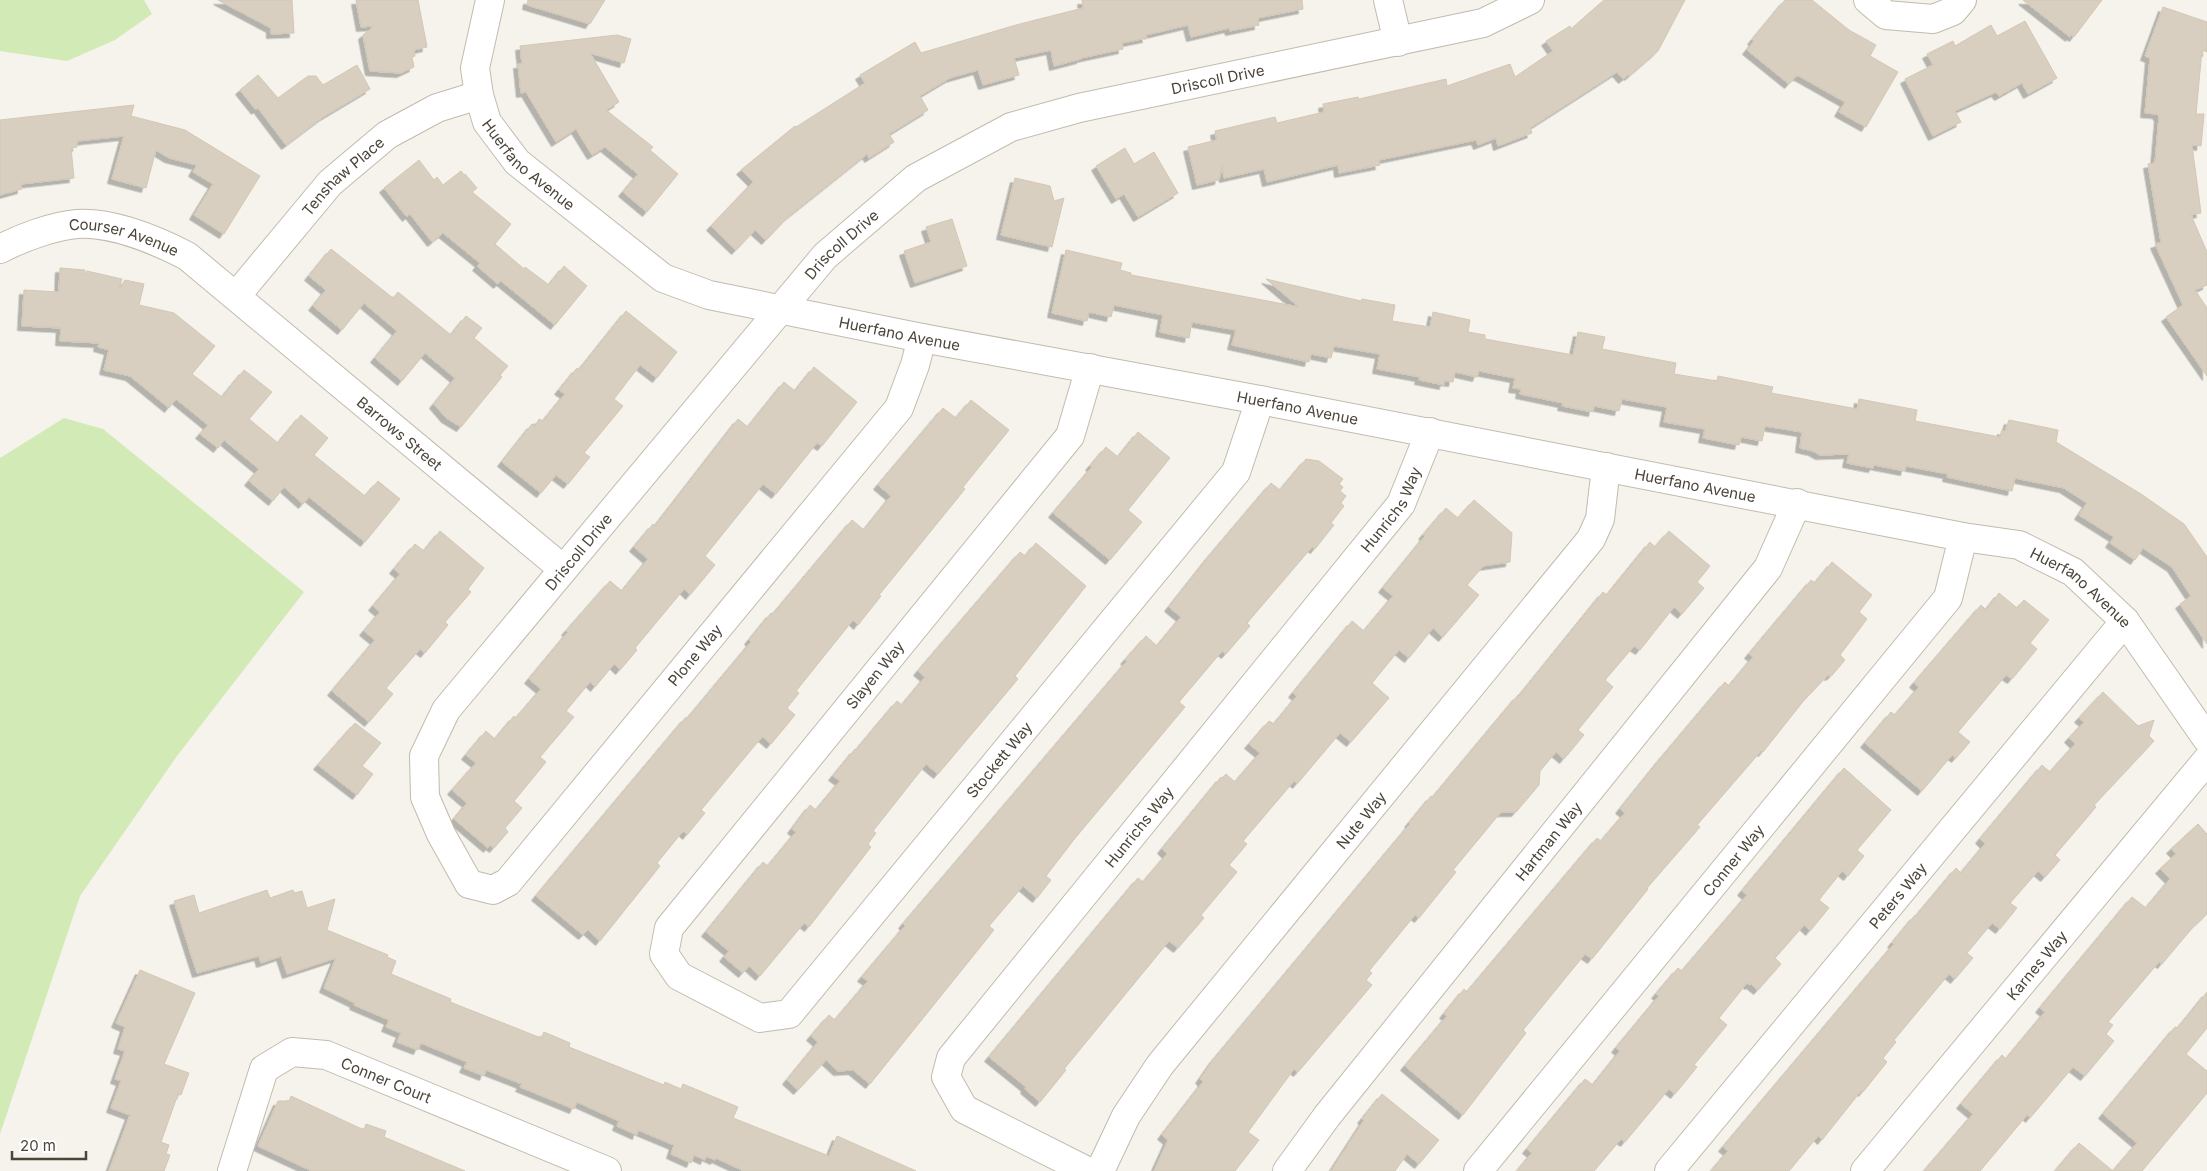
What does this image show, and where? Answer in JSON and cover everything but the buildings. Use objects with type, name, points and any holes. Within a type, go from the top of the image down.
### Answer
[{"type":"street","name":"Huerfano Avenue","points":[[490,0],[475,68],[479,95],[487,122],[516,162],[663,278],[709,295],[922,338],[1430,432],[1963,537],[2019,545],[2073,572],[2125,621],[2207,738]]},
{"type":"street","points":[[1388,0],[1398,42]]},
{"type":"street","name":"Driscoll Drive","points":[[441,834],[424,797],[424,756],[446,710],[825,256],[916,178],[1011,127],[1079,108],[1483,23],[1530,0]]},
{"type":"street","points":[[1868,0],[1886,15],[1933,19],[1953,11],[1962,0]]},
{"type":"street","name":"Tenshaw Place","points":[[236,296],[330,183],[387,135],[437,108],[479,95]]},
{"type":"street","name":"Courser Avenue","points":[[0,249],[21,238],[76,224],[103,226],[170,247],[187,256],[236,296]]},
{"type":"street","name":"Barrows Street","points":[[236,296],[563,569]]},
{"type":"street","name":"Plone Way","points":[[441,834],[469,884],[494,890],[508,882],[899,408],[916,365],[922,338]]},
{"type":"street","name":"Slayen Way","points":[[679,976],[664,954],[669,928],[1070,436],[1090,368]]},
{"type":"street","name":"Stockett Way","points":[[679,976],[760,1018],[789,1014],[1236,472],[1260,400]]},
{"type":"street","name":"Hunrichs Way","points":[[1087,1171],[964,1109],[946,1077],[951,1058],[1401,504],[1430,432]]},
{"type":"street","name":"Nute Way","points":[[1100,1171],[1126,1116],[1160,1065],[1591,539],[1600,519],[1606,467]]},
{"type":"street","name":"Hartman Way","points":[[1287,1171],[1327,1116],[1768,568],[1797,503]]},
{"type":"street","name":"Conner Way","points":[[1478,1171],[1948,598],[1963,537]]},
{"type":"street","name":"Peters Way","points":[[1669,1171],[2125,621]]},
{"type":"street","name":"Karnes Way","points":[[1865,1171],[2207,760]]},
{"type":"street","name":"Conner Court","points":[[232,1171],[264,1069],[292,1052],[326,1055],[607,1171]]},
{"type":"green space","points":[[0,0],[144,0],[152,14],[115,40],[67,61],[0,51]]},
{"type":"green space","points":[[64,418],[103,429],[304,592],[177,756],[80,896],[0,1134],[0,458]]}]
